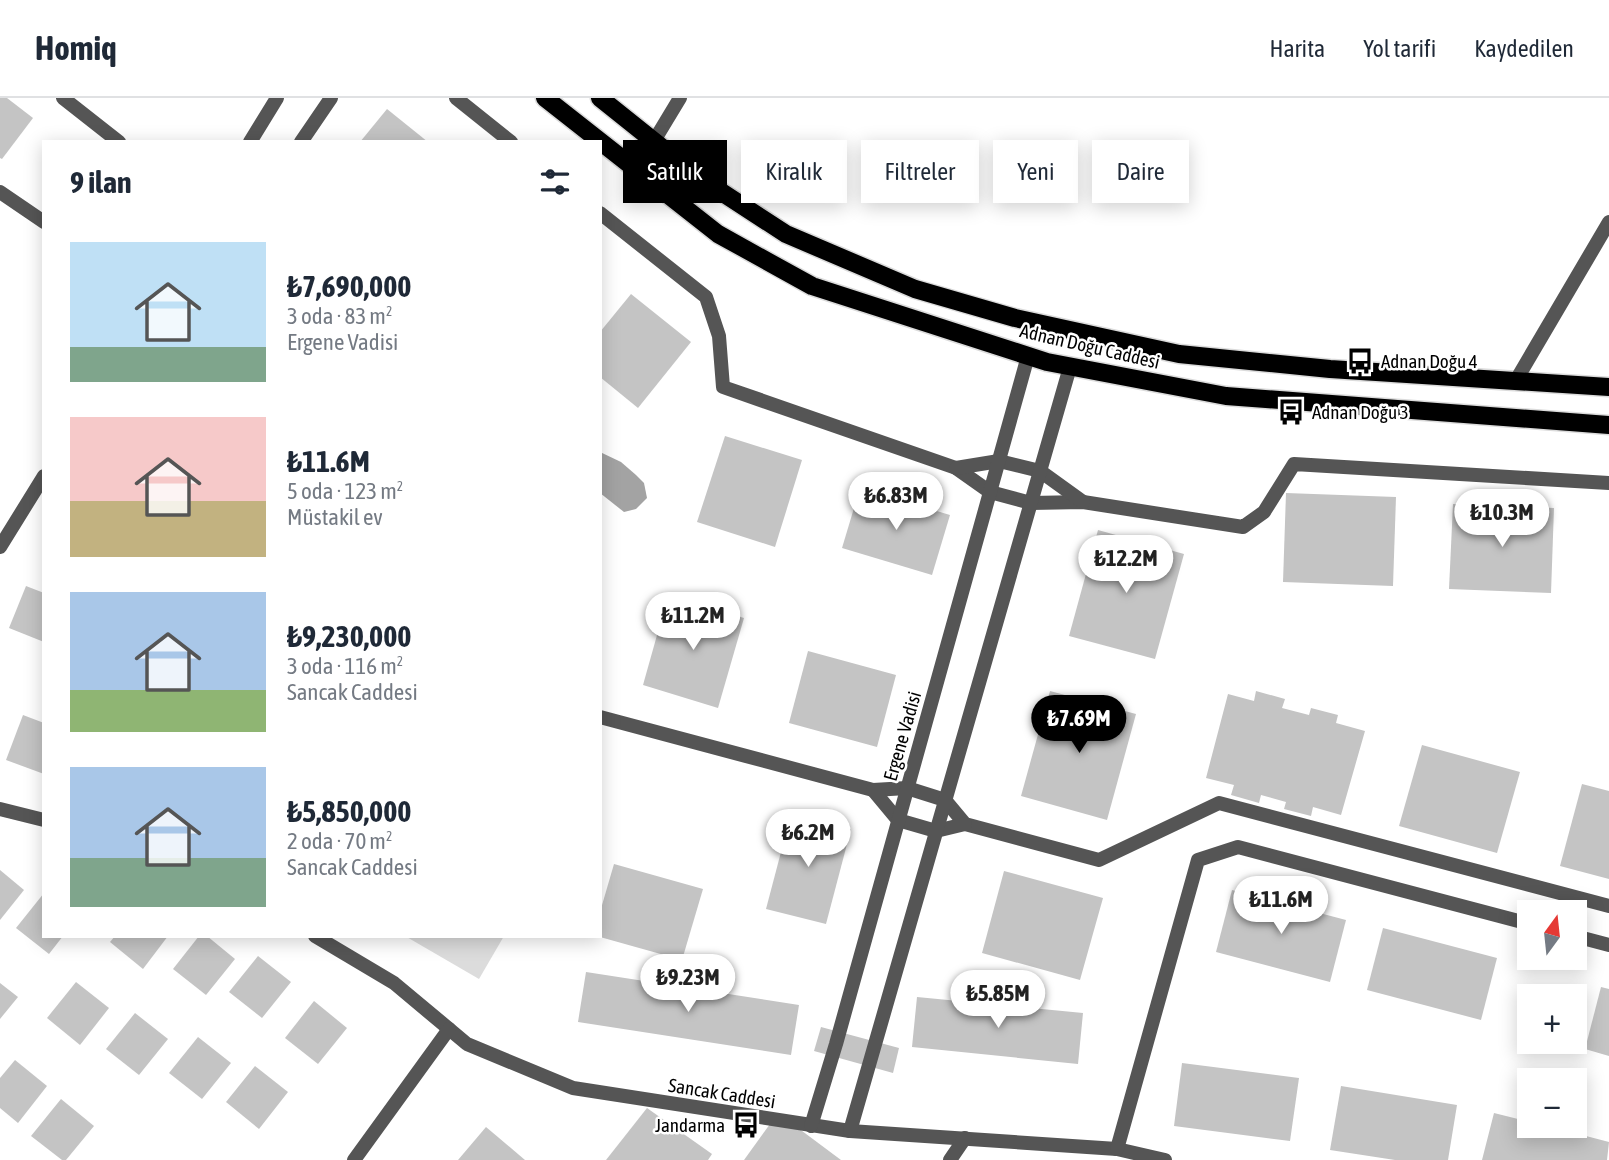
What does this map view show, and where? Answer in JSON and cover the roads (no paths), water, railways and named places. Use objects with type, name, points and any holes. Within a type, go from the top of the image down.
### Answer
[{"type":"main road","name":"Adnan Doğu Caddesi","points":[[545,98],[598,140]]},
{"type":"main road","name":"Adnan Doğu Caddesi","points":[[600,98],[653,140]]},
{"type":"main road","name":"Adnan Doğu Caddesi","points":[[602,143],[718,234],[812,286],[1028,356],[1226,396],[1609,425]]},
{"type":"main road","name":"Adnan Doğu Caddesi","points":[[727,196],[786,234],[915,289],[1015,318],[1179,354],[1330,369],[1609,387]]},
{"type":"street","points":[[62,98],[116,140]]},
{"type":"street","points":[[251,140],[277,98]]},
{"type":"street","points":[[302,140],[331,98]]},
{"type":"street","points":[[456,98],[508,140]]},
{"type":"street","points":[[655,140],[680,98]]},
{"type":"street","points":[[0,192],[42,221]]},
{"type":"street","points":[[602,215],[706,298],[719,336],[723,387],[956,468],[990,492],[1031,503],[1083,502],[1243,527],[1265,512],[1294,464],[1609,483]]},
{"type":"street","points":[[1515,382],[1609,222]]},
{"type":"street","name":"Ergene Vadisi","points":[[811,1126],[1028,356]]},
{"type":"street","points":[[850,1131],[1070,366]]},
{"type":"street","points":[[956,468],[999,461],[1040,471],[1083,502]]},
{"type":"street","points":[[0,547],[42,479]]},
{"type":"street","points":[[602,718],[873,790],[908,788],[945,800],[965,824]]},
{"type":"street","points":[[873,790],[898,820],[936,831],[965,824],[1099,860],[1219,803],[1609,906]]},
{"type":"street","points":[[0,809],[42,820]]},
{"type":"street","points":[[1117,1150],[1198,860],[1238,847],[1517,921]]},
{"type":"street","name":"Sancak Caddesi","points":[[318,938],[394,983],[467,1044],[573,1088],[850,1131],[1117,1150],[1166,1160]]},
{"type":"street","points":[[1587,939],[1609,945]]},
{"type":"street","points":[[354,1160],[449,1028]]},
{"type":"street","points":[[950,1160],[965,1138]]},
{"type":"place","name":"Adnan Doğu 4","points":[[1360,361]]},
{"type":"place","name":"Adnan Doğu 3","points":[[1291,412]]},
{"type":"place","name":"Jandarma","points":[[746,1125]]}]
